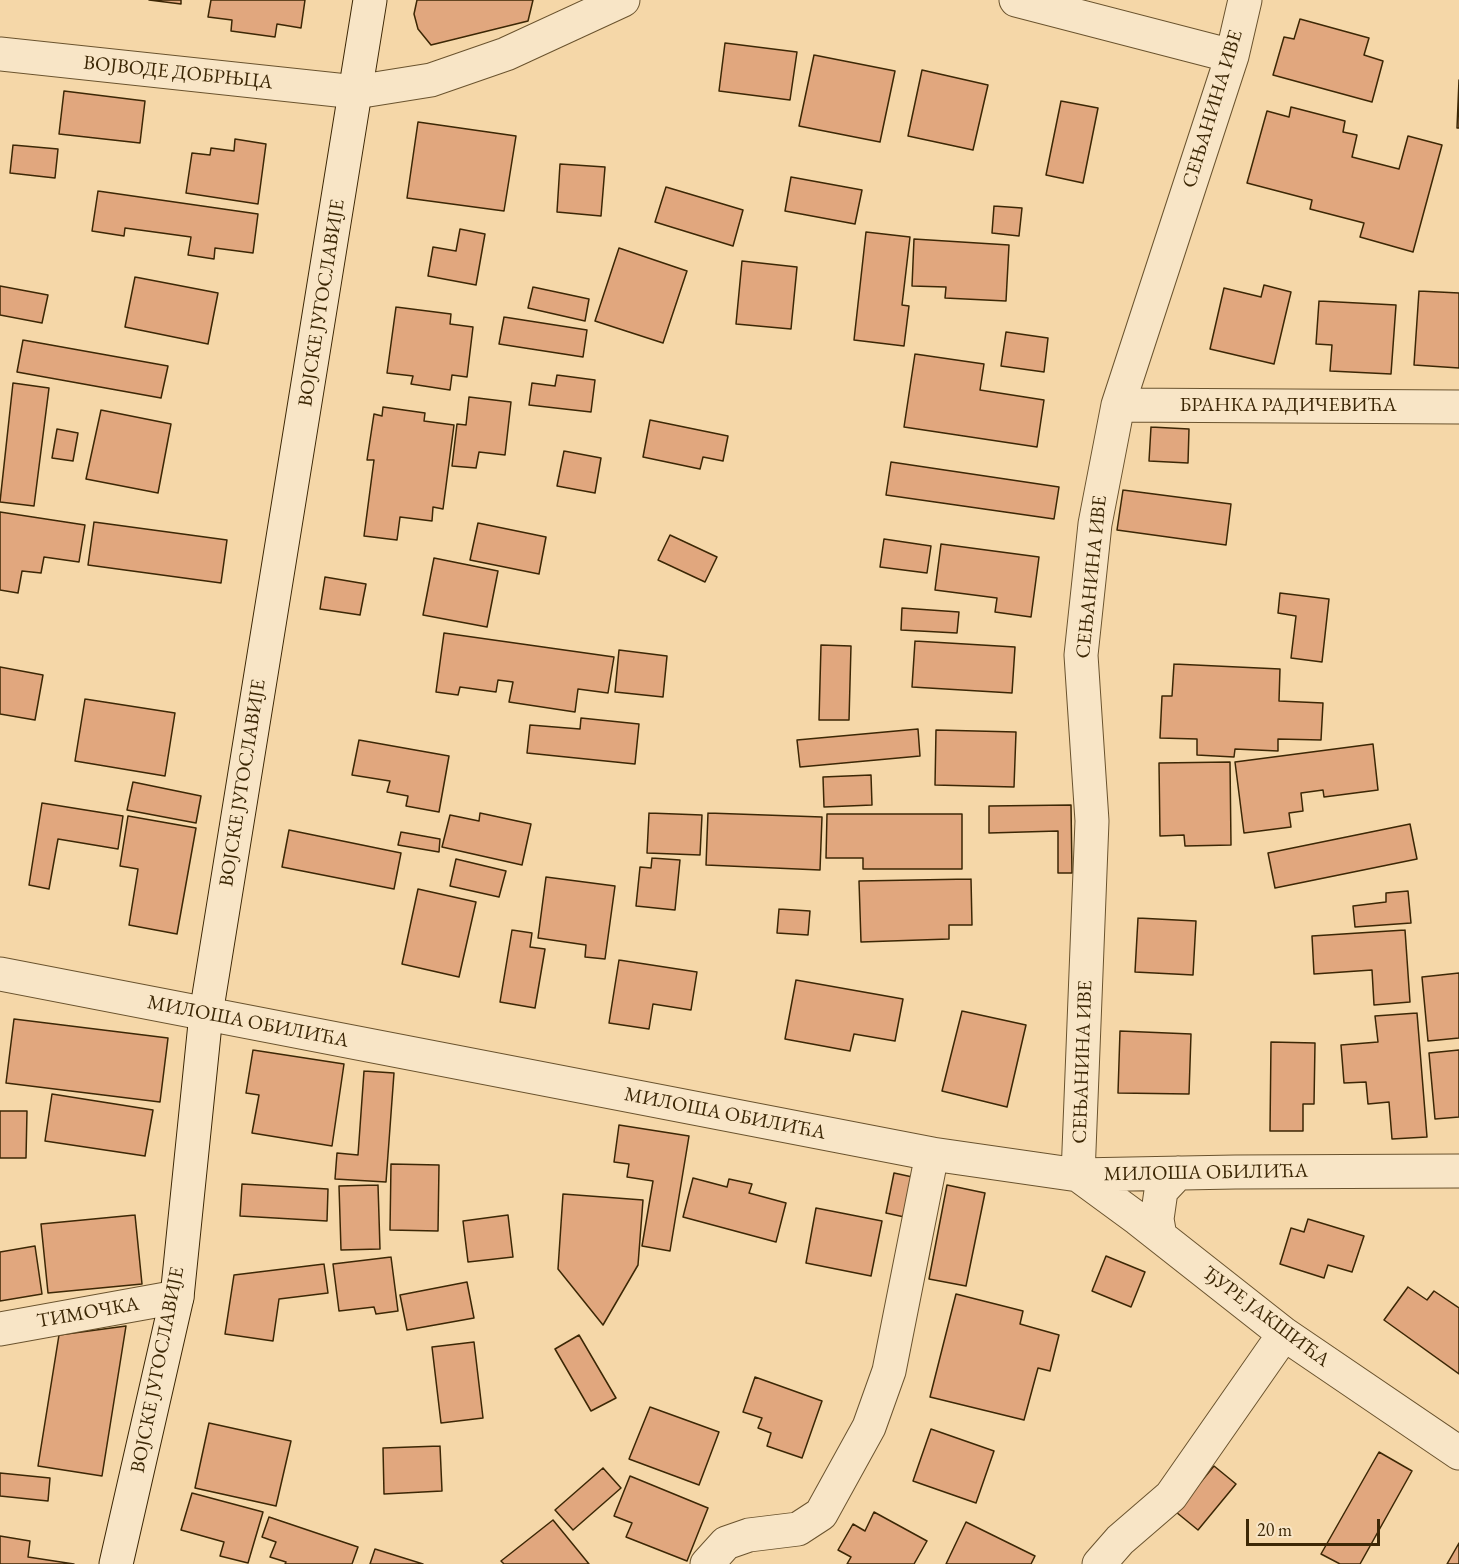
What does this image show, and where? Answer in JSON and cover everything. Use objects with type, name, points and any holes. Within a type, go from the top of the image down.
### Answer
[{"type":"street","name":"ВОЈСКЕ ЈУГОСЛАВИЈЕ","points":[[116,1564],[177,1297],[206,1014],[370,0]]},
{"type":"street","name":"ВОЈВОДЕ ДОБРЊЦА","points":[[0,54],[356,92],[431,80],[463,69],[506,54],[623,0]]},
{"type":"street","points":[[1016,0],[1232,56]]},
{"type":"street","name":"СЕЊАНИНА ИВЕ","points":[[1078,1176],[1092,821],[1081,655],[1095,524],[1118,405],[1232,56],[1245,0]]},
{"type":"street","name":"БРАНКА РАДИЧЕВИЋА","points":[[1118,405],[1459,407]]},
{"type":"street","name":"МИЛОША ОБИЛИЋА","points":[[0,974],[932,1154],[1078,1176],[1178,1173],[1459,1172]]},
{"type":"street","points":[[707,1564],[726,1543],[748,1535],[798,1529],[821,1514],[869,1427],[889,1371],[932,1154]]},
{"type":"street","points":[[1160,1236],[1157,1219],[1161,1191],[1178,1173]]},
{"type":"street","name":"ЂУРЕ ЈАКШИЋА","points":[[1078,1176],[1160,1236],[1284,1334],[1459,1453]]},
{"type":"street","name":"ТИМОЧКА","points":[[0,1329],[177,1297]]},
{"type":"street","points":[[1099,1564],[1120,1540],[1171,1496],[1284,1334]]},
{"type":"building","points":[[149,0],[181,0],[181,4]]},
{"type":"building","points":[[211,0],[305,0],[301,28],[277,24],[275,37],[231,31],[232,20],[208,17]]},
{"type":"building","points":[[417,0],[533,0],[528,21],[431,45],[418,29],[414,14]]},
{"type":"building","points":[[1300,19],[1369,38],[1364,55],[1383,61],[1372,102],[1273,75],[1284,37],[1294,39]]},
{"type":"building","points":[[725,43],[797,52],[790,100],[719,91]]},
{"type":"building","points":[[814,55],[895,71],[880,142],[799,126]]},
{"type":"building","points":[[922,70],[988,85],[973,150],[908,136]]},
{"type":"building","points":[[1459,80],[1459,128],[1457,128]]},
{"type":"building","points":[[64,91],[145,101],[140,143],[59,134]]},
{"type":"building","points":[[1061,101],[1098,108],[1083,183],[1046,175]]},
{"type":"building","points":[[1291,107],[1345,121],[1343,132],[1357,135],[1352,157],[1399,169],[1408,136],[1442,145],[1413,252],[1360,237],[1364,223],[1310,209],[1312,200],[1247,183],[1267,111],[1289,117]]},
{"type":"building","points":[[418,122],[516,136],[504,211],[407,198]]},
{"type":"building","points":[[235,139],[266,144],[258,204],[186,193],[192,153],[210,155],[211,148],[234,151]]},
{"type":"building","points":[[13,145],[58,149],[55,178],[10,173]]},
{"type":"building","points":[[560,164],[605,167],[601,216],[557,212]]},
{"type":"building","points":[[791,177],[862,190],[855,224],[785,211]]},
{"type":"building","points":[[666,187],[743,210],[733,246],[655,222]]},
{"type":"building","points":[[98,191],[258,214],[253,253],[215,248],[214,259],[188,255],[191,237],[125,228],[124,236],[92,231]]},
{"type":"building","points":[[994,206],[1022,208],[1019,236],[992,233]]},
{"type":"building","points":[[460,229],[485,234],[476,285],[428,276],[433,247],[456,251]]},
{"type":"building","points":[[866,232],[910,237],[902,305],[909,306],[904,346],[854,340]]},
{"type":"building","points":[[914,239],[1009,245],[1006,301],[945,298],[946,287],[912,286]]},
{"type":"building","points":[[619,248],[687,271],[663,343],[595,321]]},
{"type":"building","points":[[742,261],[797,267],[791,329],[736,324]]},
{"type":"building","points":[[135,277],[218,293],[208,344],[125,327]]},
{"type":"building","points":[[1264,285],[1291,292],[1274,364],[1210,349],[1224,288],[1261,297]]},
{"type":"building","points":[[0,286],[48,295],[42,323],[0,315]]},
{"type":"building","points":[[533,287],[589,299],[585,321],[528,308]]},
{"type":"building","points":[[1419,291],[1459,293],[1459,368],[1414,365]]},
{"type":"building","points":[[1319,301],[1396,305],[1391,374],[1330,371],[1332,345],[1316,344]]},
{"type":"building","points":[[396,307],[451,314],[450,324],[473,327],[467,377],[452,375],[450,390],[411,384],[413,376],[387,373]]},
{"type":"building","points":[[504,317],[587,330],[583,357],[499,344]]},
{"type":"building","points":[[1006,332],[1048,338],[1044,372],[1001,366]]},
{"type":"building","points":[[23,340],[168,366],[161,398],[17,372]]},
{"type":"building","points":[[915,354],[984,364],[980,390],[1044,400],[1037,447],[904,427]]},
{"type":"building","points":[[557,375],[595,380],[591,412],[529,405],[532,383],[555,386]]},
{"type":"building","points":[[13,383],[49,388],[34,506],[0,502]]},
{"type":"building","points":[[469,397],[511,402],[505,455],[479,452],[476,468],[452,466],[457,424],[466,425]]},
{"type":"building","points":[[383,407],[425,413],[424,421],[454,425],[443,509],[433,507],[432,521],[400,517],[397,540],[364,536],[374,460],[367,460],[374,414],[382,416]]},
{"type":"building","points":[[101,410],[171,424],[158,493],[86,479]]},
{"type":"building","points":[[650,420],[728,436],[723,461],[703,457],[700,469],[643,457]]},
{"type":"building","points":[[1151,427],[1189,429],[1188,463],[1149,461]]},
{"type":"building","points":[[57,429],[78,433],[73,461],[52,458]]},
{"type":"building","points":[[564,451],[601,458],[595,493],[557,486]]},
{"type":"building","points":[[891,462],[1059,487],[1054,519],[886,495]]},
{"type":"building","points":[[1123,490],[1231,504],[1226,545],[1117,530]]},
{"type":"building","points":[[0,512],[85,525],[79,562],[44,557],[41,573],[22,571],[18,593],[0,590]]},
{"type":"building","points":[[94,522],[227,540],[221,583],[88,565]]},
{"type":"building","points":[[478,523],[546,537],[539,574],[470,560]]},
{"type":"building","points":[[670,535],[717,557],[705,582],[658,560]]},
{"type":"building","points":[[884,539],[931,546],[927,573],[880,567]]},
{"type":"building","points":[[941,544],[1039,557],[1031,617],[995,612],[997,598],[935,590]]},
{"type":"building","points":[[434,558],[498,571],[487,627],[423,615]]},
{"type":"building","points":[[325,577],[366,584],[360,615],[320,609]]},
{"type":"building","points":[[1280,593],[1329,599],[1322,662],[1291,658],[1296,616],[1278,613]]},
{"type":"building","points":[[902,608],[959,612],[957,633],[901,630]]},
{"type":"building","points":[[444,633],[614,657],[608,693],[578,689],[575,712],[509,702],[513,682],[498,680],[496,692],[460,687],[458,695],[436,692]]},
{"type":"building","points":[[915,641],[1015,647],[1012,693],[912,687]]},
{"type":"building","points":[[821,645],[851,646],[849,720],[819,720]]},
{"type":"building","points":[[619,650],[667,656],[663,697],[615,692]]},
{"type":"building","points":[[1174,664],[1280,669],[1279,701],[1323,703],[1321,740],[1278,739],[1278,751],[1235,749],[1234,757],[1197,755],[1197,739],[1160,738],[1162,696],[1172,696]]},
{"type":"building","points":[[0,667],[43,675],[35,720],[0,714]]},
{"type":"building","points":[[85,699],[175,713],[165,776],[75,761]]},
{"type":"building","points":[[581,718],[639,724],[635,764],[527,753],[530,725],[580,729]]},
{"type":"building","points":[[918,729],[920,756],[800,767],[797,740]]},
{"type":"building","points":[[936,730],[1016,732],[1014,787],[935,785]]},
{"type":"building","points":[[359,740],[449,756],[439,812],[406,806],[408,796],[387,792],[390,781],[352,775]]},
{"type":"building","points":[[1373,744],[1378,790],[1324,797],[1323,790],[1301,793],[1303,811],[1289,813],[1291,827],[1244,833],[1235,762]]},
{"type":"building","points":[[1230,762],[1231,845],[1185,846],[1184,835],[1160,836],[1159,763]]},
{"type":"building","points":[[871,775],[872,805],[824,807],[823,777]]},
{"type":"building","points":[[133,782],[201,796],[196,823],[127,810]]},
{"type":"building","points":[[42,803],[123,816],[118,849],[58,839],[49,889],[29,885]]},
{"type":"building","points":[[1071,805],[1072,873],[1058,873],[1058,831],[989,833],[989,806]]},
{"type":"building","points":[[480,813],[531,824],[522,865],[442,847],[450,815],[479,821]]},
{"type":"building","points":[[649,813],[702,815],[700,855],[647,853]]},
{"type":"building","points":[[708,813],[822,817],[820,870],[706,865]]},
{"type":"building","points":[[827,814],[962,814],[962,869],[863,869],[863,858],[826,858]]},
{"type":"building","points":[[128,816],[196,828],[177,934],[129,925],[138,869],[120,866]]},
{"type":"building","points":[[1410,824],[1417,859],[1275,888],[1268,853]]},
{"type":"building","points":[[289,830],[401,853],[394,889],[282,867]]},
{"type":"building","points":[[401,832],[440,839],[439,852],[398,845]]},
{"type":"building","points":[[652,858],[680,860],[675,910],[636,906],[640,867],[651,868]]},
{"type":"building","points":[[456,859],[506,871],[499,897],[450,886]]},
{"type":"building","points":[[546,877],[615,886],[605,959],[585,957],[586,945],[538,938]]},
{"type":"building","points":[[971,879],[972,925],[949,925],[949,939],[861,942],[859,881]]},
{"type":"building","points":[[418,889],[476,902],[459,977],[402,964]]},
{"type":"building","points":[[1408,891],[1411,923],[1355,927],[1353,906],[1386,902],[1386,893]]},
{"type":"building","points":[[779,909],[810,911],[808,935],[777,933]]},
{"type":"building","points":[[1138,918],[1196,921],[1193,975],[1135,972]]},
{"type":"building","points":[[512,930],[532,933],[530,947],[545,949],[535,1008],[500,1002]]},
{"type":"building","points":[[1405,930],[1410,1002],[1374,1005],[1372,970],[1314,974],[1312,936]]},
{"type":"building","points":[[619,960],[697,972],[691,1010],[653,1004],[649,1029],[609,1023]]},
{"type":"building","points":[[1459,973],[1459,1038],[1428,1041],[1422,977]]},
{"type":"building","points":[[796,980],[903,999],[895,1041],[854,1034],[850,1051],[785,1039]]},
{"type":"building","points":[[962,1011],[1026,1025],[1007,1107],[942,1091]]},
{"type":"building","points":[[1417,1013],[1427,1137],[1392,1139],[1389,1102],[1368,1104],[1366,1082],[1344,1083],[1341,1045],[1378,1042],[1375,1016]]},
{"type":"building","points":[[14,1019],[168,1038],[160,1102],[6,1083]]},
{"type":"building","points":[[1120,1031],[1191,1034],[1189,1094],[1118,1093]]},
{"type":"building","points":[[1271,1042],[1315,1043],[1314,1104],[1303,1104],[1303,1131],[1270,1131]]},
{"type":"building","points":[[253,1050],[344,1064],[332,1146],[252,1133],[259,1095],[246,1093]]},
{"type":"building","points":[[1459,1050],[1459,1117],[1435,1119],[1429,1053]]},
{"type":"building","points":[[364,1071],[394,1073],[386,1182],[335,1179],[337,1153],[358,1155]]},
{"type":"building","points":[[52,1094],[153,1110],[145,1156],[45,1141]]},
{"type":"building","points":[[0,1111],[27,1111],[26,1158],[0,1158]]},
{"type":"building","points":[[619,1125],[689,1136],[670,1251],[642,1246],[653,1181],[627,1177],[629,1164],[614,1162]]},
{"type":"building","points":[[391,1164],[439,1165],[438,1231],[390,1230]]},
{"type":"building","points":[[894,1173],[917,1178],[909,1218],[886,1213]]},
{"type":"building","points":[[693,1178],[727,1187],[729,1179],[752,1184],[749,1193],[786,1203],[776,1242],[683,1217]]},
{"type":"building","points":[[242,1184],[328,1189],[327,1221],[240,1216]]},
{"type":"building","points":[[378,1185],[380,1249],[341,1250],[339,1186]]},
{"type":"building","points":[[947,1185],[985,1193],[966,1286],[929,1279]]},
{"type":"building","points":[[563,1194],[643,1200],[638,1265],[603,1325],[558,1269]]},
{"type":"building","points":[[816,1208],[882,1221],[871,1276],[806,1263]]},
{"type":"building","points":[[135,1215],[142,1284],[48,1293],[41,1224]]},
{"type":"building","points":[[508,1215],[513,1257],[468,1262],[463,1221]]},
{"type":"building","points":[[1308,1219],[1364,1236],[1352,1272],[1328,1265],[1324,1278],[1280,1264],[1291,1228],[1304,1232]]},
{"type":"building","points":[[35,1246],[42,1294],[0,1301],[0,1252]]},
{"type":"building","points":[[1106,1256],[1145,1272],[1131,1307],[1092,1291]]},
{"type":"building","points":[[391,1257],[398,1311],[376,1314],[374,1307],[339,1311],[333,1264]]},
{"type":"building","points":[[324,1264],[328,1293],[279,1299],[273,1341],[225,1334],[234,1275]]},
{"type":"building","points":[[467,1282],[474,1318],[407,1330],[400,1295]]},
{"type":"building","points":[[1408,1287],[1427,1300],[1434,1291],[1459,1308],[1459,1374],[1384,1320]]},
{"type":"building","points":[[956,1294],[1023,1311],[1020,1324],[1059,1335],[1050,1371],[1038,1368],[1024,1420],[930,1397]]},
{"type":"building","points":[[126,1326],[102,1476],[38,1466],[59,1335]]},
{"type":"building","points":[[579,1335],[616,1398],[591,1411],[555,1349]]},
{"type":"building","points":[[474,1342],[483,1418],[441,1423],[432,1347]]},
{"type":"building","points":[[755,1377],[822,1401],[802,1458],[767,1446],[771,1433],[758,1428],[762,1418],[743,1412]]},
{"type":"building","points":[[650,1407],[719,1432],[699,1485],[629,1459]]},
{"type":"building","points":[[209,1423],[291,1441],[276,1506],[195,1488]]},
{"type":"building","points":[[931,1429],[994,1451],[976,1503],[913,1481]]},
{"type":"building","points":[[440,1446],[442,1491],[384,1494],[383,1448]]},
{"type":"building","points":[[1379,1452],[1412,1471],[1360,1564],[1340,1564],[1321,1554]]},
{"type":"building","points":[[1214,1466],[1236,1484],[1198,1530],[1176,1512]]},
{"type":"building","points":[[603,1468],[621,1488],[573,1530],[555,1510]]},
{"type":"building","points":[[0,1473],[50,1478],[48,1501],[0,1496]]},
{"type":"building","points":[[630,1476],[708,1508],[687,1561],[626,1537],[632,1523],[614,1516]]},
{"type":"building","points":[[192,1493],[263,1512],[248,1563],[220,1556],[224,1542],[181,1530]]},
{"type":"building","points":[[874,1512],[927,1541],[914,1564],[847,1564],[851,1557],[838,1550],[853,1524],[865,1531]]},
{"type":"building","points":[[269,1517],[358,1547],[352,1564],[285,1564],[286,1562],[270,1557],[276,1542],[262,1537]]},
{"type":"building","points":[[553,1520],[589,1564],[504,1564],[501,1561]]},
{"type":"building","points":[[966,1522],[1035,1556],[1031,1564],[946,1564]]},
{"type":"building","points":[[0,1536],[30,1541],[28,1557],[74,1564],[0,1564]]},
{"type":"building","points":[[1459,1543],[1459,1564],[1447,1564]]},
{"type":"building","points":[[375,1549],[423,1564],[370,1564]]}]
